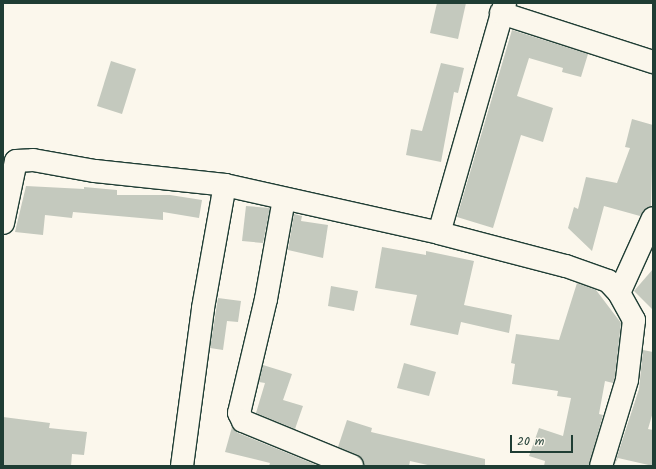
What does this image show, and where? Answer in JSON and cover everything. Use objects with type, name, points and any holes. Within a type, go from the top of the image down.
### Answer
[{"type":"street","points":[[439,232],[503,8],[653,62]]},
{"type":"street","points":[[3,223],[10,160],[33,160],[95,172],[225,185],[439,232],[566,266],[608,281],[619,292],[634,320],[627,380],[601,466]]},
{"type":"street","points":[[182,466],[203,308],[225,185]]},
{"type":"street","points":[[284,199],[266,299],[239,413],[243,421],[352,466]]},
{"type":"street","points":[[619,292],[653,218]]},
{"type":"building","points":[[437,3],[466,3],[458,39],[430,33]]},
{"type":"building","points":[[512,30],[588,54],[581,77],[562,72],[563,68],[529,58],[517,96],[553,108],[543,142],[521,135],[493,228],[457,217]]},
{"type":"building","points":[[111,61],[136,69],[122,114],[97,106]]},
{"type":"building","points":[[441,63],[464,68],[458,93],[454,92],[441,162],[406,155],[411,129],[422,131]]},
{"type":"building","points":[[632,119],[653,125],[651,206],[640,216],[604,206],[592,251],[568,228],[574,207],[578,209],[586,177],[617,183],[630,148],[625,147]]},
{"type":"building","points":[[26,186],[84,189],[84,187],[117,190],[117,195],[170,195],[202,200],[199,218],[163,212],[163,220],[73,212],[72,218],[45,215],[43,235],[15,232]]},
{"type":"building","points":[[246,206],[270,208],[263,243],[242,241]]},
{"type":"building","points":[[294,214],[302,216],[301,221],[328,225],[323,258],[288,250]]},
{"type":"building","points":[[382,247],[426,255],[426,251],[474,261],[464,305],[512,315],[509,333],[461,322],[458,335],[410,325],[417,295],[375,288]]},
{"type":"building","points":[[653,269],[653,310],[634,291]]},
{"type":"building","points":[[577,283],[596,290],[621,323],[615,377],[613,383],[605,381],[599,414],[603,415],[589,466],[544,466],[545,461],[529,456],[539,428],[563,436],[571,398],[557,396],[558,391],[512,384],[515,364],[511,363],[516,334],[559,340]]},
{"type":"building","points":[[331,286],[358,291],[354,311],[328,306]]},
{"type":"building","points":[[218,298],[241,301],[238,322],[227,321],[223,350],[210,348]]},
{"type":"building","points":[[643,350],[653,352],[653,412],[648,429],[653,430],[653,466],[618,458],[614,466],[639,389]]},
{"type":"building","points":[[404,363],[436,372],[429,396],[397,388]]},
{"type":"building","points":[[263,365],[292,374],[283,400],[303,406],[295,429],[256,413],[265,383],[259,382]]},
{"type":"building","points":[[3,417],[50,423],[49,428],[87,432],[84,455],[72,454],[71,466],[3,466]]},
{"type":"building","points":[[347,420],[372,428],[371,432],[485,459],[485,466],[432,466],[410,461],[409,466],[364,466],[357,455],[338,447]]},
{"type":"building","points":[[232,427],[238,433],[319,466],[269,466],[270,463],[225,452]]}]
